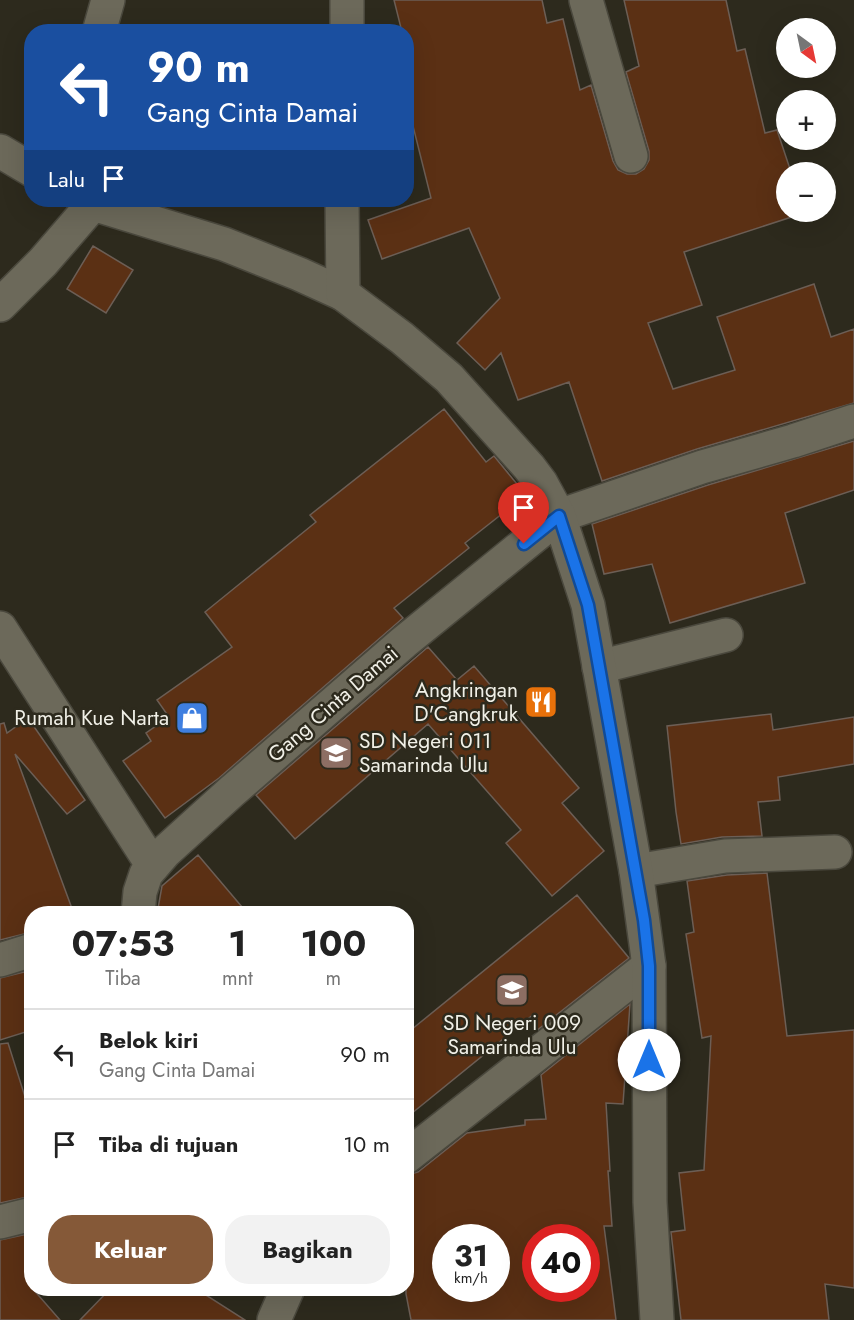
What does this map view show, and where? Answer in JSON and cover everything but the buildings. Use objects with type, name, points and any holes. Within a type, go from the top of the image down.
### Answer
[{"type":"street","points":[[101,24],[108,0]]},
{"type":"street","points":[[586,0],[631,156]]},
{"type":"street","points":[[0,151],[24,165]]},
{"type":"street","points":[[0,305],[42,261],[85,207]]},
{"type":"street","points":[[105,207],[224,244],[343,294],[402,338],[449,378],[530,467],[542,483],[559,516],[588,605],[636,871],[649,966],[650,1202],[657,1320]]},
{"type":"street","points":[[342,207],[343,294]]},
{"type":"street","points":[[559,516],[702,467],[854,421]]},
{"type":"street","name":"Gang Cinta Damai","points":[[139,906],[140,892],[146,874],[165,852],[396,649],[559,516]]},
{"type":"street","points":[[0,628],[153,866]]},
{"type":"street","points":[[598,667],[726,635]]},
{"type":"street","points":[[636,871],[725,856],[835,852]]},
{"type":"street","points":[[0,960],[24,952]]},
{"type":"street","points":[[414,1151],[649,966]]},
{"type":"street","points":[[0,1222],[24,1216]]},
{"type":"street","points":[[274,1320],[284,1296]]},
{"type":"place","name":"Angkringan D'Cangkruk","points":[[541,702]]},
{"type":"place","name":"Rumah Kue Narta","points":[[192,718]]},
{"type":"place","name":"SD Negeri 011 Samarinda Ulu","points":[[336,753]]},
{"type":"place","name":"SD Negeri 009 Samarinda Ulu","points":[[512,990]]},
{"type":"route","points":[[524,544],[559,516],[588,605],[644,920],[649,966],[649,1060]]}]
